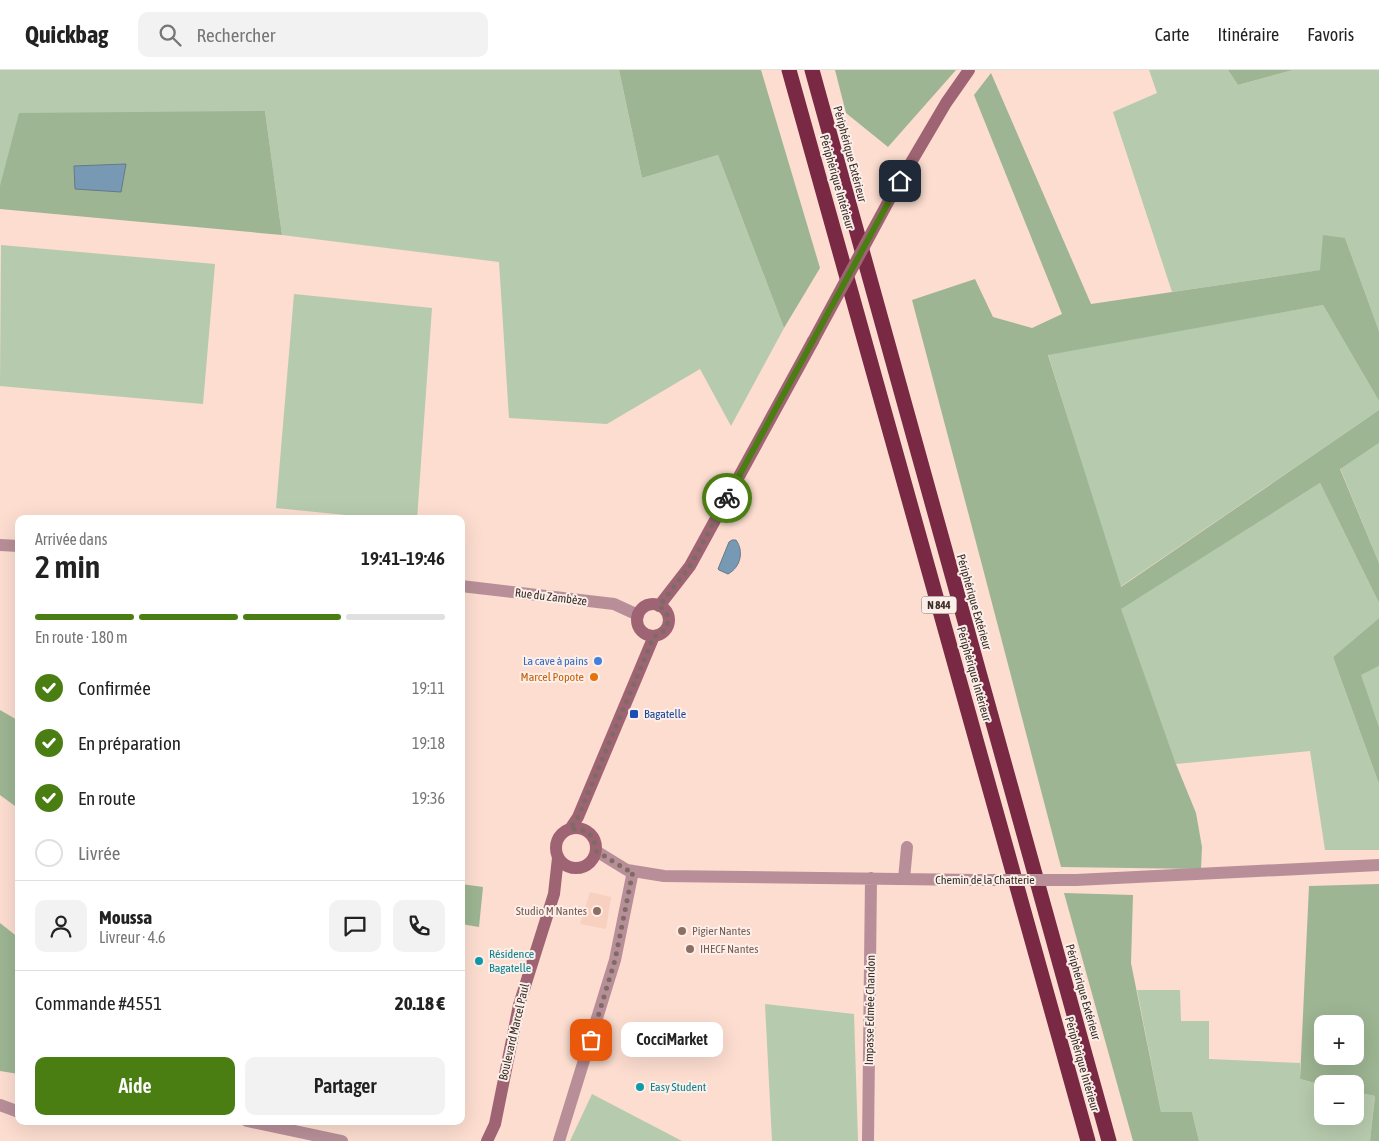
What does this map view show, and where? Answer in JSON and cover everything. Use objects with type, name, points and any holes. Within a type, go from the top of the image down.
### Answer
[{"type":"highway","name":"Périphérique Intérieur","points":[[789,70],[1088,1141]]},
{"type":"highway","name":"Périphérique Extérieur","points":[[812,70],[1109,1141]]},
{"type":"street","points":[[659,606],[690,566],[893,193],[946,103],[969,70]]},
{"type":"street","points":[[0,545],[15,546]]},
{"type":"street","name":"Rue du Zambèze","points":[[465,586],[614,604],[638,614]]},
{"type":"street","points":[[649,605],[659,606],[667,612],[668,623],[663,632],[654,636],[649,635],[640,629],[637,620],[638,614],[644,607],[649,605]]},
{"type":"street","points":[[570,829],[578,817],[654,636]]},
{"type":"street","points":[[580,828],[589,833],[595,841],[596,851],[593,859],[587,865],[579,868],[570,868],[558,858],[557,840],[570,829],[580,828]]},
{"type":"street","points":[[904,879],[907,848]]},
{"type":"street","name":"Chemin de la Chatterie","points":[[596,851],[627,870],[664,876],[1076,880],[1379,865]]},
{"type":"street","name":"Boulevard Marcel Paul","points":[[487,1141],[495,1124],[519,1005],[554,894],[558,858]]},
{"type":"street","name":"Boulevard Marcel Paul","points":[[554,894],[570,868]]},
{"type":"street","points":[[559,1141],[615,960],[633,871]]},
{"type":"street","name":"Impasse Edmée Chandon","points":[[868,1141],[871,878]]},
{"type":"street","points":[[0,1105],[15,1111]]},
{"type":"street","points":[[266,1125],[342,1141]]},
{"type":"shaded area","name":"Studio M Nantes","points":[[590,892],[611,897],[606,929],[580,924]]},
{"type":"green space","points":[[0,70],[619,70],[642,178],[718,155],[784,328],[731,426],[700,369],[607,424],[509,418],[499,262],[282,235],[265,111],[0,186]]},
{"type":"green space","points":[[619,70],[761,70],[820,268],[784,328],[718,155],[642,178]]},
{"type":"green space","points":[[835,70],[956,70],[888,147],[846,113]]},
{"type":"green space","points":[[1149,70],[1228,70],[1238,85],[1293,70],[1379,70],[1379,331],[1345,238],[1321,270],[1172,292],[1113,112],[1157,93]]},
{"type":"green space","points":[[1228,70],[1293,70],[1238,85]]},
{"type":"green space","points":[[991,73],[1091,304],[1320,270],[1323,235],[1345,238],[1379,331],[1379,401],[1323,305],[1048,355],[1121,587],[1379,410],[1379,443],[1340,469],[1379,563],[1379,603],[1320,483],[1121,609],[1176,764],[1196,813],[1202,847],[1201,869],[1061,867],[912,300],[975,279],[993,317],[1032,328],[1062,314],[974,95]]},
{"type":"green space","points":[[265,111],[282,235],[0,209],[0,186],[19,113]]},
{"type":"green space","points":[[1,245],[215,264],[203,404],[0,386]]},
{"type":"green space","points":[[294,294],[432,308],[417,515],[345,515],[276,508]]},
{"type":"green space","points":[[1323,305],[1379,401],[1379,410],[1120,587],[1048,354]]},
{"type":"green space","points":[[1379,443],[1379,563],[1340,468]]},
{"type":"green space","points":[[1320,483],[1379,603],[1379,618],[1333,657],[1379,784],[1379,850],[1325,850],[1310,751],[1176,764],[1120,609]]},
{"type":"green space","points":[[1379,618],[1379,666],[1361,675],[1379,727],[1379,784],[1333,657]]},
{"type":"green space","points":[[1379,666],[1379,727],[1360,675]]},
{"type":"green space","points":[[0,710],[15,719],[15,806],[0,795]]},
{"type":"green space","points":[[1379,884],[1379,1141],[1370,1141],[1375,1096],[1364,1094],[1364,1075],[1314,1075],[1314,1083],[1300,1079],[1309,886]]},
{"type":"green space","points":[[465,885],[483,887],[479,927],[465,925]]},
{"type":"green space","points":[[1064,893],[1133,895],[1131,963],[1161,1112],[1192,1112],[1199,1141],[1133,1141]]},
{"type":"green space","points":[[0,923],[15,935],[15,1073],[0,1071]]},
{"type":"green space","points":[[1137,990],[1180,990],[1181,1021],[1209,1021],[1209,1059],[1300,1063],[1300,1079],[1314,1083],[1314,1125],[1364,1125],[1364,1094],[1375,1096],[1370,1141],[1199,1141],[1192,1112],[1161,1112]]},
{"type":"green space","points":[[765,1004],[854,1014],[858,1141],[772,1141]]},
{"type":"green space","points":[[592,1094],[682,1141],[570,1141]]},
{"type":"water","points":[[126,164],[121,192],[75,189],[74,166]]},
{"type":"water","points":[[736,540],[738,544],[740,558],[736,567],[728,574],[718,569],[729,542]]},
{"type":"way so far","points":[[591,1040],[615,960],[633,871],[627,870],[596,851],[595,841],[589,833],[580,828],[570,829],[578,817],[654,636],[663,632],[668,623],[667,612],[659,606],[690,566],[727,498]]},
{"type":"place","name":"La cave à pains","points":[[598,661]]},
{"type":"place","name":"Marcel Popote","points":[[594,677]]},
{"type":"place","name":"Bagatelle","points":[[634,714]]},
{"type":"place","name":"Studio M Nantes","points":[[597,911]]},
{"type":"place","name":"Pigier Nantes","points":[[682,931]]},
{"type":"place","name":"IHECF Nantes","points":[[690,949]]},
{"type":"place","name":"Résidence Bagatelle","points":[[479,961]]},
{"type":"place","name":"CocciMarket","points":[[591,1040]]},
{"type":"place","name":"Easy Student","points":[[640,1087]]},
{"type":"route","points":[[727,498],[900,181]]}]
